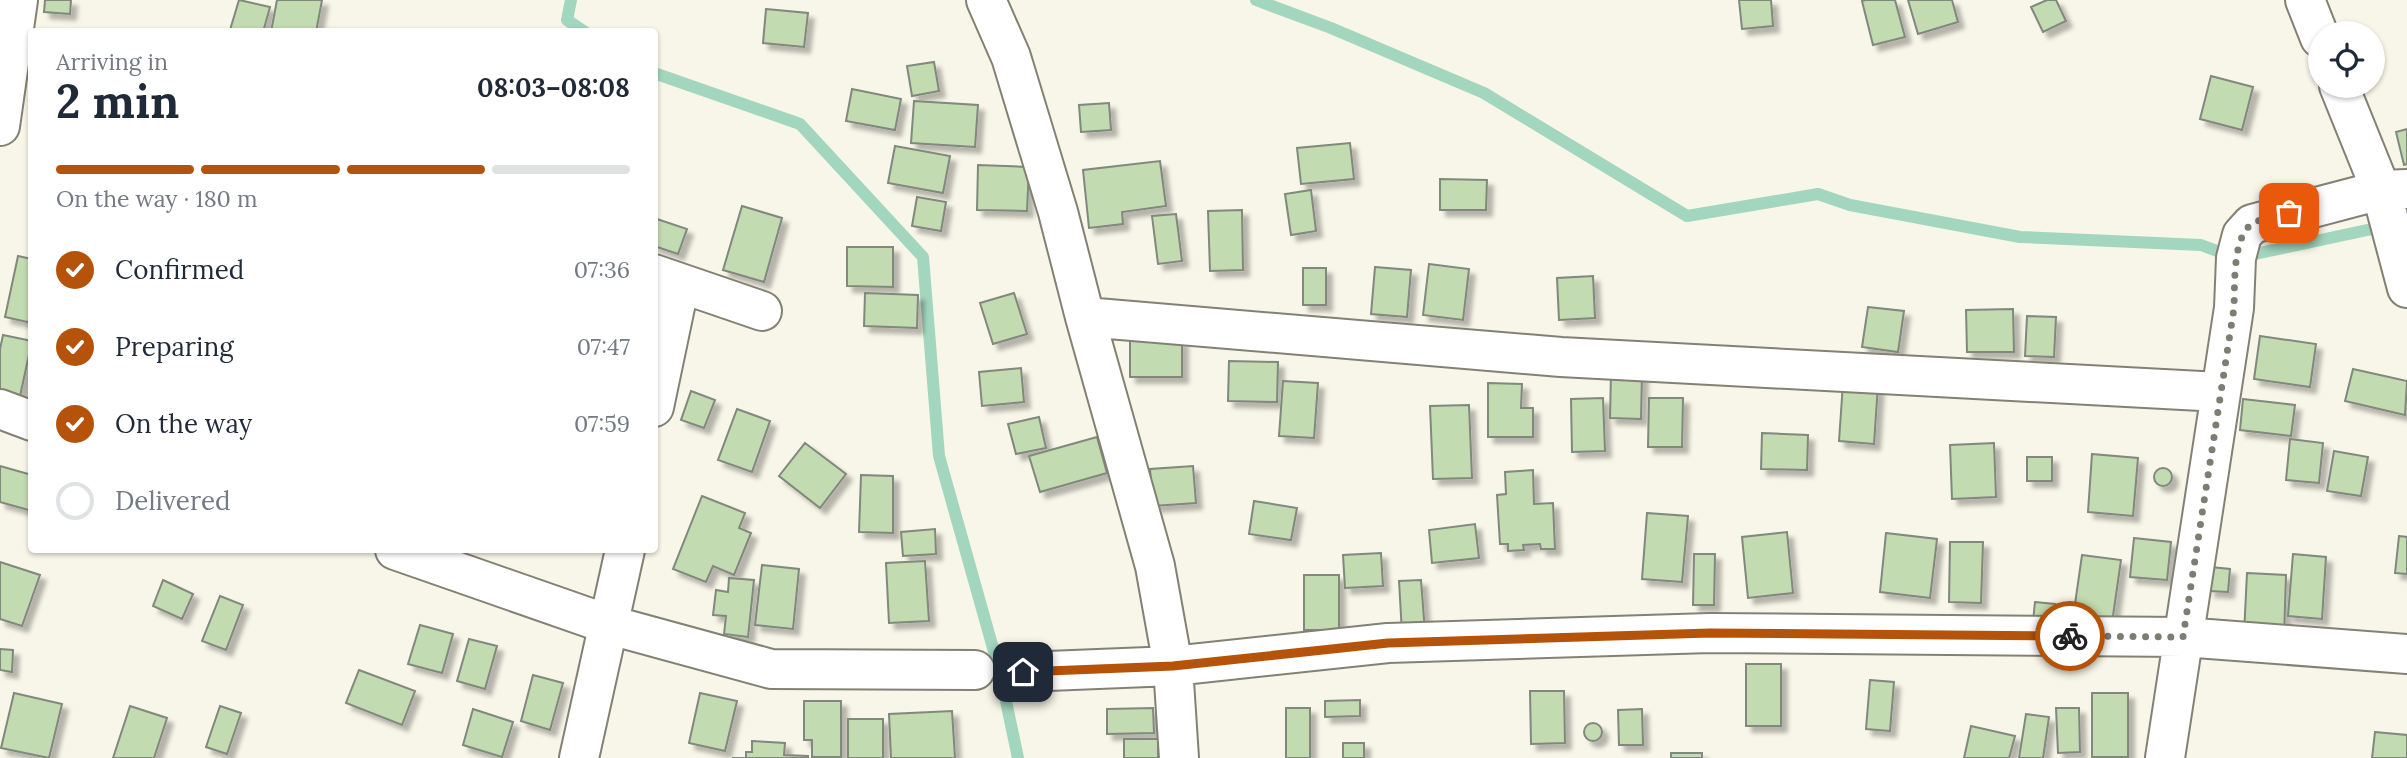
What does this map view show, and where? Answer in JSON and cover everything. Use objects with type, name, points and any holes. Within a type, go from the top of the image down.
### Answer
[{"type":"street","points":[[0,126],[14,72],[18,0]]},
{"type":"street","points":[[986,0],[1015,69],[1058,212],[1155,566],[1173,666],[1179,758]]},
{"type":"street","points":[[2305,0],[2313,21]]},
{"type":"street","points":[[2346,98],[2394,189],[2407,288]]},
{"type":"street","points":[[2165,758],[2234,308],[2236,258],[2242,235],[2252,224],[2266,219],[2394,189]]},
{"type":"street","points":[[658,368],[667,279],[762,311]]},
{"type":"street","points":[[1085,317],[1561,357],[2220,392]]},
{"type":"street","points":[[0,409],[28,420]]},
{"type":"street","points":[[404,553],[610,625],[771,669],[975,670]]},
{"type":"street","points":[[579,758],[624,553]]},
{"type":"street","points":[[1023,672],[1173,666],[1388,643],[1696,633],[2183,637],[2407,654]]},
{"type":"building","points":[[45,0],[71,0],[70,14],[44,12]]},
{"type":"building","points":[[239,0],[270,7],[264,28],[231,28]]},
{"type":"building","points":[[277,0],[322,0],[317,28],[272,28]]},
{"type":"building","points":[[1739,0],[1771,0],[1773,26],[1742,29]]},
{"type":"building","points":[[1895,0],[1905,37],[1873,45],[1862,1]]},
{"type":"building","points":[[1908,0],[1952,0],[1958,22],[1918,34]]},
{"type":"building","points":[[2047,0],[2056,0],[2066,21],[2043,32],[2031,7]]},
{"type":"building","points":[[766,9],[808,13],[804,47],[763,43]]},
{"type":"building","points":[[934,62],[939,91],[912,96],[907,66]]},
{"type":"building","points":[[2211,76],[2253,87],[2242,130],[2200,119]]},
{"type":"building","points":[[852,89],[901,99],[895,130],[846,121]]},
{"type":"building","points":[[914,101],[978,105],[975,147],[911,143]]},
{"type":"building","points":[[1109,103],[1111,130],[1081,132],[1079,105]]},
{"type":"building","points":[[2407,129],[2407,164],[2404,165],[2396,132]]},
{"type":"building","points":[[1350,143],[1354,179],[1301,184],[1297,148]]},
{"type":"building","points":[[895,146],[950,156],[943,193],[888,183]]},
{"type":"building","points":[[1160,161],[1166,206],[1122,212],[1123,224],[1089,228],[1083,170]]},
{"type":"building","points":[[978,165],[1029,167],[1027,211],[977,210]]},
{"type":"building","points":[[1440,179],[1487,180],[1486,210],[1440,210]]},
{"type":"building","points":[[1311,190],[1316,231],[1291,235],[1285,194]]},
{"type":"building","points":[[917,197],[946,202],[941,231],[912,226]]},
{"type":"building","points":[[742,206],[782,218],[764,282],[723,270]]},
{"type":"building","points":[[1242,210],[1243,270],[1210,271],[1208,211]]},
{"type":"building","points":[[1176,214],[1182,261],[1158,264],[1152,216]]},
{"type":"building","points":[[658,219],[687,229],[678,254],[658,247]]},
{"type":"building","points":[[847,247],[893,247],[893,287],[847,286]]},
{"type":"building","points":[[18,256],[28,258],[28,322],[5,317]]},
{"type":"building","points":[[1429,264],[1469,269],[1463,320],[1423,315]]},
{"type":"building","points":[[1375,267],[1411,270],[1407,317],[1371,314]]},
{"type":"building","points":[[1303,268],[1326,268],[1326,305],[1303,305]]},
{"type":"building","points":[[1593,276],[1595,318],[1559,320],[1557,278]]},
{"type":"building","points":[[865,293],[918,295],[917,328],[864,326]]},
{"type":"building","points":[[1014,293],[1027,334],[993,344],[980,303]]},
{"type":"building","points":[[1868,307],[1904,311],[1898,352],[1862,347]]},
{"type":"building","points":[[2013,309],[2014,352],[1967,352],[1966,310]]},
{"type":"building","points":[[2027,316],[2056,317],[2054,357],[2025,356]]},
{"type":"building","points":[[3,335],[28,340],[28,359],[20,396],[0,392],[0,349]]},
{"type":"building","points":[[2260,336],[2316,344],[2310,387],[2254,379]]},
{"type":"building","points":[[1130,340],[1182,340],[1182,377],[1130,377]]},
{"type":"building","points":[[1229,361],[1278,362],[1277,402],[1228,401]]},
{"type":"building","points":[[1021,368],[1024,402],[982,406],[979,372]]},
{"type":"building","points":[[2353,369],[2407,381],[2405,415],[2345,401]]},
{"type":"building","points":[[1611,372],[1642,373],[1641,419],[1610,418]]},
{"type":"building","points":[[1283,381],[1318,383],[1314,438],[1279,436]]},
{"type":"building","points":[[1488,383],[1522,384],[1521,408],[1533,408],[1533,437],[1488,437]]},
{"type":"building","points":[[1843,383],[1878,385],[1874,444],[1839,441]]},
{"type":"building","points":[[691,391],[715,400],[704,428],[681,420]]},
{"type":"building","points":[[1603,398],[1605,451],[1572,452],[1571,399]]},
{"type":"building","points":[[1649,398],[1683,398],[1682,447],[1648,447]]},
{"type":"building","points":[[2243,399],[2295,405],[2291,436],[2240,430]]},
{"type":"building","points":[[1469,405],[1472,478],[1433,479],[1430,406]]},
{"type":"building","points":[[737,409],[770,421],[752,472],[718,460]]},
{"type":"building","points":[[1039,417],[1046,448],[1016,454],[1008,424]]},
{"type":"building","points":[[1762,433],[1808,435],[1807,470],[1761,469]]},
{"type":"building","points":[[1097,437],[1107,473],[1040,492],[1029,456]]},
{"type":"building","points":[[2290,439],[2323,443],[2319,483],[2286,480]]},
{"type":"building","points":[[805,443],[846,474],[820,508],[779,476]]},
{"type":"building","points":[[1994,443],[1996,497],[1952,499],[1950,445]]},
{"type":"building","points":[[2334,451],[2368,457],[2361,496],[2327,491]]},
{"type":"building","points":[[2092,454],[2138,458],[2133,516],[2088,512]]},
{"type":"building","points":[[2027,457],[2052,457],[2052,481],[2027,481]]},
{"type":"building","points":[[0,466],[28,474],[28,510],[0,502]]},
{"type":"building","points":[[1193,466],[1196,503],[1153,506],[1150,469]]},
{"type":"building","points":[[2159,468],[2167,468],[2172,477],[2170,484],[2159,486],[2154,481],[2154,473]]},
{"type":"building","points":[[1533,470],[1534,504],[1553,503],[1555,549],[1541,549],[1540,544],[1523,545],[1524,550],[1508,551],[1508,544],[1500,544],[1497,495],[1506,494],[1505,472]]},
{"type":"building","points":[[861,475],[893,476],[893,533],[859,532]]},
{"type":"building","points":[[702,496],[745,513],[739,528],[751,533],[734,575],[713,566],[706,582],[673,569]]},
{"type":"building","points":[[1254,501],[1297,508],[1291,540],[1249,534]]},
{"type":"building","points":[[1647,513],[1688,516],[1682,582],[1642,579]]},
{"type":"building","points":[[1475,524],[1479,558],[1432,563],[1429,530]]},
{"type":"building","points":[[935,529],[936,554],[903,556],[901,532]]},
{"type":"building","points":[[1787,532],[1793,593],[1748,598],[1742,537]]},
{"type":"building","points":[[1886,533],[1937,539],[1930,598],[1880,592]]},
{"type":"building","points":[[2399,536],[2407,537],[2407,574],[2395,573]]},
{"type":"building","points":[[2134,538],[2171,542],[2167,580],[2130,577]]},
{"type":"building","points":[[1950,542],[1983,542],[1981,603],[1949,602]]},
{"type":"building","points":[[1381,553],[1383,586],[1345,588],[1343,555]]},
{"type":"building","points":[[1694,554],[1715,554],[1714,605],[1693,605]]},
{"type":"building","points":[[2293,554],[2326,557],[2322,619],[2288,616]]},
{"type":"building","points":[[2082,555],[2121,560],[2112,623],[2073,618]]},
{"type":"building","points":[[925,561],[929,621],[889,623],[886,563]]},
{"type":"building","points":[[0,562],[40,575],[22,626],[0,619]]},
{"type":"building","points":[[762,565],[799,569],[793,629],[755,625]]},
{"type":"building","points":[[2211,567],[2230,569],[2228,592],[2209,591]]},
{"type":"building","points":[[2247,573],[2286,575],[2284,636],[2244,634]]},
{"type":"building","points":[[1304,575],[1339,575],[1339,630],[1304,630]]},
{"type":"building","points":[[729,578],[754,580],[748,637],[724,634],[726,616],[713,615],[716,590],[728,592]]},
{"type":"building","points":[[163,580],[193,594],[182,619],[153,606]]},
{"type":"building","points":[[1421,580],[1425,632],[1402,633],[1399,581]]},
{"type":"building","points":[[220,596],[243,605],[226,650],[202,641]]},
{"type":"building","points":[[2035,602],[2055,604],[2052,623],[2033,621]]},
{"type":"building","points":[[420,625],[453,634],[442,673],[408,664]]},
{"type":"building","points":[[469,639],[497,646],[485,689],[457,681]]},
{"type":"building","points":[[0,649],[13,650],[12,672],[0,670]]},
{"type":"building","points":[[1746,664],[1781,664],[1781,726],[1746,726]]},
{"type":"building","points":[[359,670],[415,691],[402,725],[346,703]]},
{"type":"building","points":[[533,675],[563,683],[550,730],[521,721]]},
{"type":"building","points":[[1870,680],[1894,682],[1890,731],[1866,729]]},
{"type":"building","points":[[1530,691],[1564,691],[1565,743],[1531,744]]},
{"type":"building","points":[[14,693],[62,704],[49,758],[1,748]]},
{"type":"building","points":[[700,693],[737,701],[725,751],[689,743]]},
{"type":"building","points":[[2092,693],[2128,693],[2128,757],[2092,757]]},
{"type":"building","points":[[1360,700],[1360,716],[1325,717],[1325,701]]},
{"type":"building","points":[[804,701],[841,701],[841,757],[812,757],[812,740],[804,740]]},
{"type":"building","points":[[130,706],[167,718],[154,758],[113,758]]},
{"type":"building","points":[[220,706],[241,713],[227,754],[206,747]]},
{"type":"building","points":[[1153,708],[1154,733],[1107,734],[1107,709]]},
{"type":"building","points":[[1286,708],[1310,708],[1310,758],[1286,758]]},
{"type":"building","points":[[2056,708],[2079,708],[2080,752],[2058,753]]},
{"type":"building","points":[[473,709],[513,722],[502,757],[463,745]]},
{"type":"building","points":[[1642,709],[1643,745],[1619,745],[1618,710]]},
{"type":"building","points":[[952,711],[955,758],[891,758],[889,714]]},
{"type":"building","points":[[2026,714],[2049,717],[2043,758],[2019,758]]},
{"type":"building","points":[[848,719],[883,719],[883,758],[848,758]]},
{"type":"building","points":[[1589,723],[1597,723],[1602,732],[1600,739],[1589,741],[1584,736],[1584,728]]},
{"type":"building","points":[[1971,726],[2015,736],[2009,758],[1964,758]]},
{"type":"building","points":[[2375,732],[2407,735],[2407,758],[2372,758]]},
{"type":"building","points":[[1124,739],[1158,739],[1158,758],[1124,758]]},
{"type":"building","points":[[752,741],[785,743],[784,755],[808,756],[808,758],[746,758],[746,752],[752,752]]},
{"type":"building","points":[[1343,743],[1364,743],[1364,758],[1343,758]]},
{"type":"building","points":[[1671,753],[1702,753],[1702,758],[1671,758]]},
{"type":"waterway","points":[[571,0],[567,20],[579,28]]},
{"type":"waterway","points":[[1256,0],[1331,28],[1484,93],[1687,216],[1818,194],[1850,205],[2020,237],[2201,245],[2236,258],[2386,226]]},
{"type":"waterway","points":[[658,74],[800,124],[923,257],[939,456],[1000,673],[1018,758]]},
{"type":"way so far","points":[[2070,636],[2183,637],[2234,308],[2236,258],[2242,235],[2252,224],[2289,213]]},
{"type":"route","points":[[1023,672],[1173,666],[1388,643],[1710,633],[2070,636]]}]
